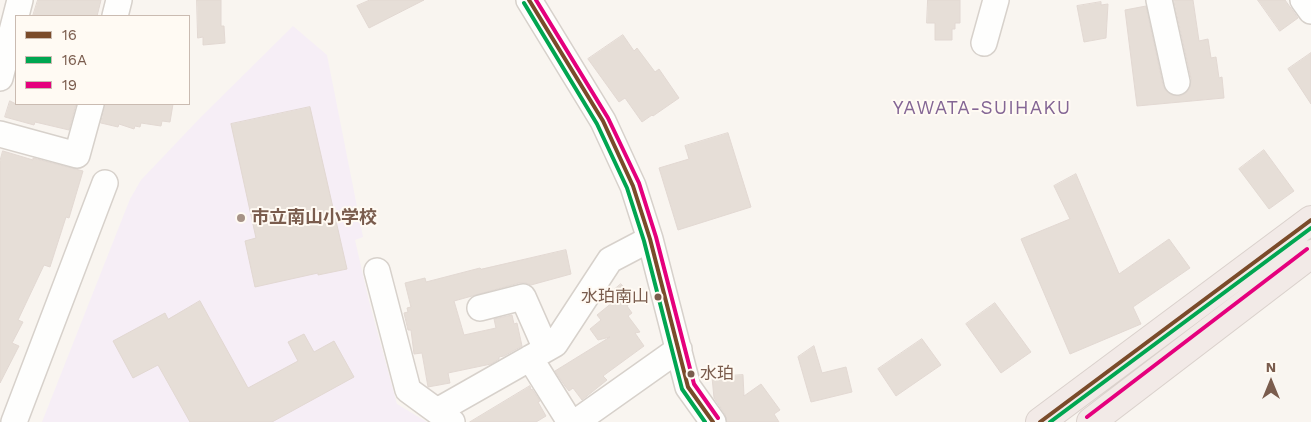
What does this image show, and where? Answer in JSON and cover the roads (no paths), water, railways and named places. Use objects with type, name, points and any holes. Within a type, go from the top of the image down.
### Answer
[{"type":"highway","points":[[1040,422],[1308,226]]},
{"type":"highway","points":[[1091,422],[1311,254]]},
{"type":"street","points":[[16,15],[20,0]]},
{"type":"street","points":[[115,15],[119,0]]},
{"type":"street","points":[[529,0],[603,121],[633,186],[650,239],[688,387],[713,422]]},
{"type":"street","points":[[984,43],[996,0]]},
{"type":"street","points":[[1159,0],[1177,82]]},
{"type":"street","points":[[1303,0],[1311,11]]},
{"type":"street","points":[[0,78],[15,20]]},
{"type":"street","points":[[0,134],[77,155],[91,105]]},
{"type":"street","points":[[11,412],[105,183]]},
{"type":"street","points":[[377,271],[408,390],[444,416],[555,344],[610,260],[650,239]]},
{"type":"street","points":[[480,308],[523,297],[538,354],[570,422]]},
{"type":"street","points":[[576,422],[679,349]]},
{"type":"place","name":"市立南山小学校","points":[[241,218]]},
{"type":"place","name":"水珀南山","points":[[658,297]]},
{"type":"place","name":"水珀","points":[[691,374]]},
{"type":"district","name":"YAWATA-SUIHAKU","points":[[982,108]]}]
